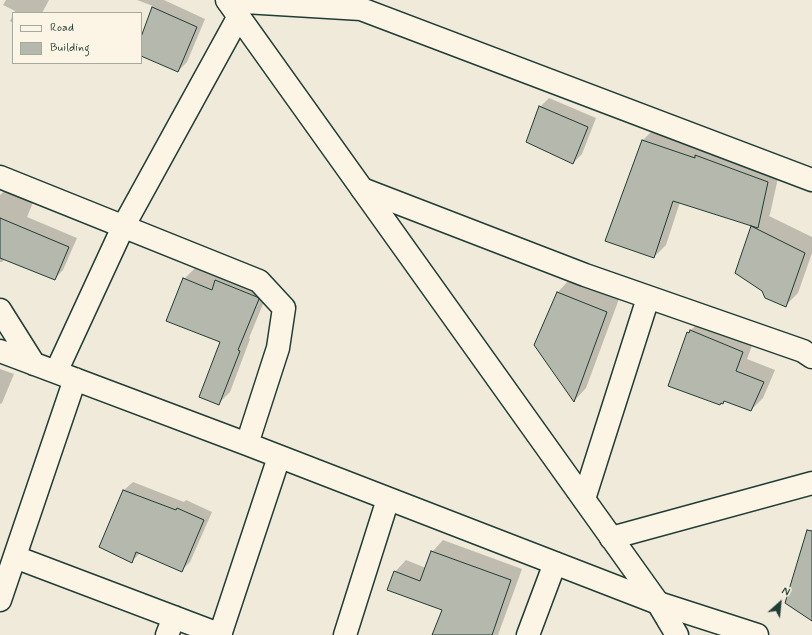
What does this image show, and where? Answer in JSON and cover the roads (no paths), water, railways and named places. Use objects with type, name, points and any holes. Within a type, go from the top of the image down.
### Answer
[{"type":"street","points":[[231,6],[361,9],[812,180]]},
{"type":"street","points":[[231,6],[658,603],[677,635]]},
{"type":"street","points":[[0,600],[15,556],[65,375],[123,227],[231,6]]},
{"type":"street","points":[[0,177],[259,281],[284,308],[278,348],[247,444]]},
{"type":"street","points":[[362,189],[578,273],[804,351],[812,356]]},
{"type":"street","points":[[584,499],[648,298]]},
{"type":"street","points":[[0,310],[34,364]]},
{"type":"street","points":[[0,351],[247,444],[658,603],[758,635]]},
{"type":"street","points":[[15,556],[170,626],[221,635],[279,457]]},
{"type":"street","points":[[611,538],[812,483]]},
{"type":"street","points":[[345,635],[388,499]]},
{"type":"street","points":[[528,635],[555,563]]}]
